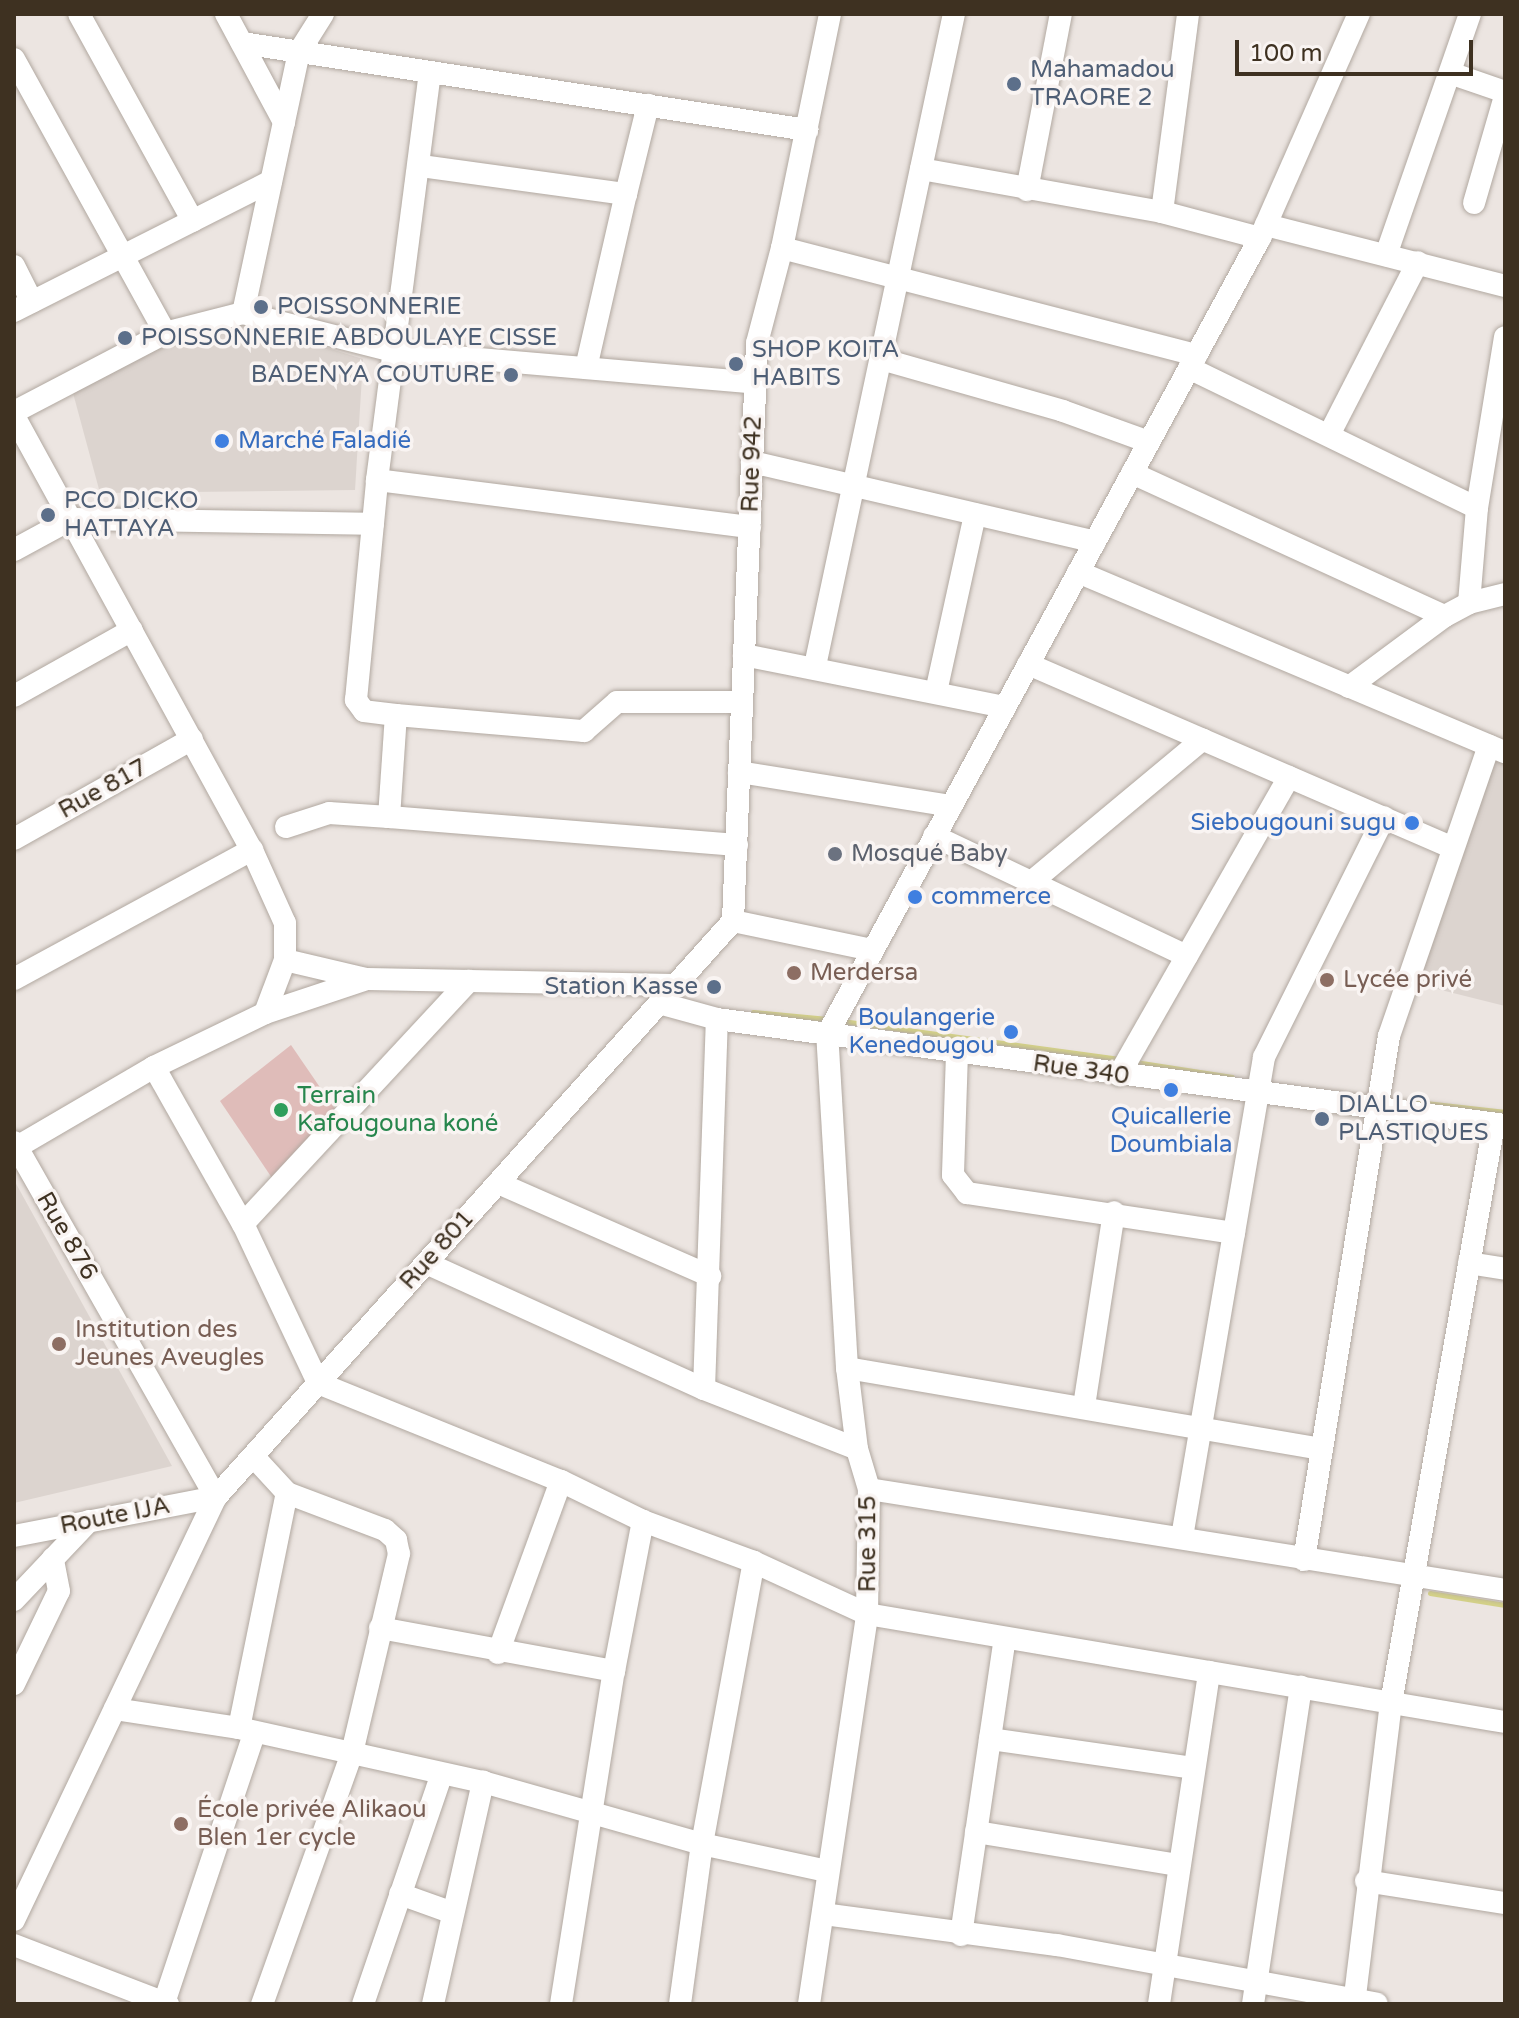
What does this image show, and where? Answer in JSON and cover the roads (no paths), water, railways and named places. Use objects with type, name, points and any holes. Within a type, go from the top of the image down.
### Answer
[{"type":"street","points":[[79,14],[193,221]]},
{"type":"street","points":[[226,14],[284,122]]},
{"type":"street","points":[[243,313],[299,52],[323,14]]},
{"type":"street","name":"Rue 942","points":[[733,921],[757,343],[782,248],[830,14]]},
{"type":"street","points":[[815,666],[954,14]]},
{"type":"street","points":[[1027,190],[1061,14]]},
{"type":"street","points":[[1162,212],[1188,14]]},
{"type":"street","points":[[827,1035],[1263,232],[1359,14]]},
{"type":"street","points":[[1386,255],[1450,73],[1464,16]]},
{"type":"street","points":[[242,43],[807,130]]},
{"type":"street","points":[[14,59],[165,333]]},
{"type":"street","points":[[430,72],[397,352],[377,480],[356,704],[364,711],[396,715],[584,731],[617,702],[742,702]]},
{"type":"street","points":[[1450,73],[1505,94],[1474,203]]},
{"type":"street","points":[[586,368],[648,105]]},
{"type":"street","points":[[421,166],[626,194]]},
{"type":"street","points":[[921,169],[1386,255],[1505,286]]},
{"type":"street","points":[[14,266],[23,306],[271,181]]},
{"type":"street","points":[[782,248],[899,274],[1193,361],[1477,508]]},
{"type":"street","points":[[1330,433],[1418,262]]},
{"type":"street","points":[[265,1013],[285,960],[285,923],[252,850],[14,414],[165,333],[243,313],[397,352],[755,383]]},
{"type":"street","points":[[1469,603],[1477,508],[1505,337]]},
{"type":"street","points":[[881,359],[1063,411],[1149,442]]},
{"type":"street","points":[[752,462],[1095,542]]},
{"type":"street","points":[[1132,473],[1445,616]]},
{"type":"street","points":[[377,480],[750,527]]},
{"type":"street","points":[[936,692],[975,514]]},
{"type":"street","points":[[14,550],[71,519],[373,524]]},
{"type":"street","points":[[1078,572],[1497,749],[1453,848],[1389,1036],[1374,1107],[1304,1560]]},
{"type":"street","points":[[1349,687],[1445,616],[1469,603],[1505,594]]},
{"type":"street","points":[[14,696],[132,630]]},
{"type":"street","points":[[744,655],[815,666],[1005,707]]},
{"type":"street","points":[[1028,664],[1453,848]]},
{"type":"street","points":[[389,817],[396,715]]},
{"type":"street","name":"Rue 817","points":[[14,839],[192,739]]},
{"type":"street","points":[[1029,884],[1203,739]]},
{"type":"street","points":[[739,772],[951,806]]},
{"type":"street","points":[[1119,1075],[1289,777]]},
{"type":"street","points":[[286,827],[329,813],[737,845]]},
{"type":"street","points":[[1182,1537],[1264,1057],[1384,817]]},
{"type":"street","points":[[934,836],[1029,884],[1187,956]]},
{"type":"street","points":[[14,979],[252,850]]},
{"type":"street","points":[[733,921],[872,950]]},
{"type":"street","name":"Rue 801","points":[[14,1920],[216,1497],[733,921]]},
{"type":"street","points":[[285,960],[366,979],[675,985]]},
{"type":"street","points":[[15,1144],[154,1067],[265,1013],[366,979]]},
{"type":"street","points":[[243,1224],[469,981]]},
{"type":"street","name":"Rue 340","points":[[659,1003],[717,1019],[827,1035],[1500,1124]]},
{"type":"street","points":[[704,1389],[717,1019]]},
{"type":"street","name":"Rue 315","points":[[809,2004],[867,1614],[869,1489],[857,1449],[847,1368],[827,1035]]},
{"type":"street","points":[[957,1053],[953,1175],[967,1193],[1114,1212],[1234,1233]]},
{"type":"street","points":[[154,1067],[243,1224],[318,1383],[561,1481],[643,1521],[754,1562],[867,1614],[1505,1722]]},
{"type":"street","points":[[1354,2002],[1366,1881],[1412,1574],[1469,1263],[1500,1124]]},
{"type":"street","name":"Rue 876","points":[[15,1144],[216,1497]]},
{"type":"street","points":[[498,1183],[710,1276]]},
{"type":"street","points":[[1084,1406],[1114,1212]]},
{"type":"street","points":[[426,1263],[704,1389],[857,1449]]},
{"type":"street","points":[[1469,1263],[1505,1269]]},
{"type":"street","points":[[847,1368],[1322,1449]]},
{"type":"street","points":[[253,1456],[287,1493],[385,1530],[396,1540],[399,1554],[352,1753],[262,2004]]},
{"type":"street","points":[[498,1653],[561,1481]]},
{"type":"street","points":[[869,1489],[1505,1590]]},
{"type":"street","points":[[14,1945],[166,2003],[246,1731],[287,1493]]},
{"type":"street","name":"Route IJA","points":[[14,1536],[216,1497]]},
{"type":"street","points":[[14,1600],[89,1521]]},
{"type":"street","points":[[561,2004],[614,1671],[643,1521]]},
{"type":"street","points":[[14,1684],[59,1591],[53,1559]]},
{"type":"street","points":[[680,2004],[702,1844],[754,1562]]},
{"type":"street","points":[[380,1628],[498,1653],[614,1671]]},
{"type":"street","points":[[961,1935],[1005,1638]]},
{"type":"street","points":[[1159,2004],[1161,1967],[1209,1672]]},
{"type":"street","points":[[1253,2004],[1254,1978],[1301,1687]]},
{"type":"street","points":[[115,1709],[246,1731],[441,1776],[483,1782],[702,1844],[827,1871]]},
{"type":"street","points":[[990,1739],[1194,1768]]},
{"type":"street","points":[[363,2004],[441,1776]]},
{"type":"street","points":[[433,2004],[483,1782]]},
{"type":"street","points":[[976,1832],[1178,1865]]},
{"type":"street","points":[[1366,1881],[1505,1903]]},
{"type":"street","points":[[400,1894],[453,1913]]},
{"type":"street","points":[[824,1914],[961,1935],[1057,1945],[1161,1967],[1254,1978],[1354,2002],[1377,2004]]},
{"type":"waterway","points":[[753,1012],[828,1019]]},
{"type":"waterway","points":[[842,1021],[1121,1059]]},
{"type":"waterway","points":[[1135,1062],[1232,1077]]},
{"type":"waterway","points":[[1416,1102],[1505,1112]]},
{"type":"waterway","points":[[1430,1593],[1505,1605]]},
{"type":"place","name":"Mahamadou TRAORE 2","points":[[1014,84]]},
{"type":"place","name":"POISSONNERIE","points":[[261,307]]},
{"type":"place","name":"POISSONNERIE ABDOULAYE CISSE","points":[[125,338]]},
{"type":"place","name":"SHOP KOITA HABITS","points":[[736,364]]},
{"type":"place","name":"BADENYA COUTURE","points":[[511,375]]},
{"type":"place","name":"Marché Faladié","points":[[222,441]]},
{"type":"place","name":"PCO DICKO HATTAYA","points":[[48,515]]},
{"type":"place","name":"Siebougouni sugu","points":[[1412,823]]},
{"type":"place","name":"Mosqué Baby","points":[[835,854]]},
{"type":"place","name":"commerce","points":[[915,897]]},
{"type":"place","name":"Merdersa","points":[[794,973]]},
{"type":"place","name":"Lycée privé","points":[[1327,980]]},
{"type":"place","name":"Station Kasse","points":[[714,987]]},
{"type":"place","name":"Boulangerie Kenedougou","points":[[1011,1032]]},
{"type":"place","name":"Quicallerie Doumbiala","points":[[1171,1090]]},
{"type":"place","name":"Terrain Kafougouna koné","points":[[281,1110]]},
{"type":"place","name":"DIALLO PLASTIQUES","points":[[1322,1119]]},
{"type":"place","name":"Institution des Jeunes Aveugles","points":[[59,1344]]},
{"type":"place","name":"École privée Alikaou Blen 1er cycle","points":[[181,1824]]}]
